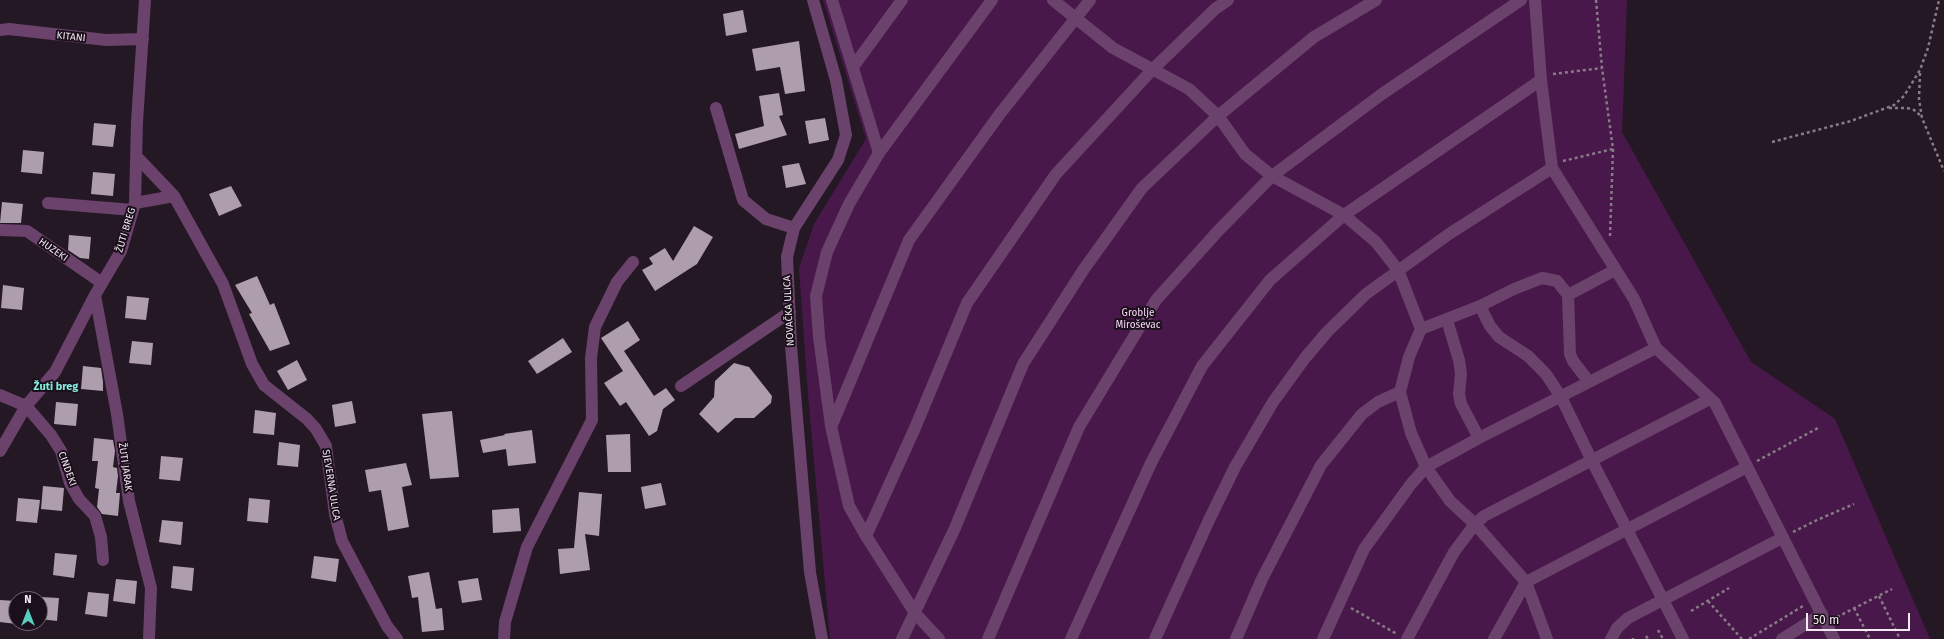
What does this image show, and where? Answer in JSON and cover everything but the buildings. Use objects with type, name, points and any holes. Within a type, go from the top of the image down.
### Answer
[{"type":"street","name":"ŽUTI BREG","points":[[0,451],[26,406],[55,372],[95,295],[121,251],[134,206],[145,0]]},
{"type":"street","name":"NOVAČKA ULICA","points":[[813,0],[836,80],[846,135],[838,160],[794,228],[787,257],[810,572],[822,639]]},
{"type":"street","points":[[832,0],[879,153]]},
{"type":"street","points":[[853,67],[902,0]]},
{"type":"street","points":[[939,639],[915,613],[866,536],[849,506],[831,426],[819,337],[816,296],[827,252],[849,204],[879,153],[992,0]]},
{"type":"street","points":[[1053,0],[1113,48],[1152,70],[1189,88],[1218,116],[1245,154],[1272,176],[1344,215],[1376,242],[1398,270],[1421,329],[1409,357],[1400,392],[1411,433],[1426,467],[1450,501],[1475,524],[1526,582],[1547,639]]},
{"type":"street","points":[[831,426],[910,240],[998,116],[1090,0]]},
{"type":"street","points":[[866,536],[915,428],[967,303],[1056,174],[1152,70],[1215,9],[1228,0]]},
{"type":"street","points":[[902,639],[955,528],[1022,364],[1084,269],[1142,188],[1218,116],[1314,38],[1376,0]]},
{"type":"street","points":[[988,639],[1079,427],[1156,300],[1218,231],[1272,176],[1382,94],[1522,0]]},
{"type":"street","points":[[1535,0],[1541,78],[1552,166],[1634,299],[1656,348],[1715,404],[1834,639]]},
{"type":"street","name":"KITANI","points":[[0,30],[9,29],[106,40],[143,39]]},
{"type":"street","points":[[1071,639],[1151,463],[1202,366],[1270,280],[1344,215],[1541,78]]},
{"type":"street","points":[[716,108],[743,200],[766,219],[794,228]]},
{"type":"street","name":"SJEVERNA ULICA","points":[[136,156],[174,196],[223,284],[252,364],[264,385],[307,419],[316,429],[326,446],[335,514],[342,541],[387,626],[397,639]]},
{"type":"street","points":[[1155,639],[1209,520],[1254,432],[1273,402],[1305,358],[1327,332],[1366,294],[1449,234],[1552,166]]},
{"type":"street","points":[[48,203],[134,206],[174,196]]},
{"type":"street","name":"HUZEKI","points":[[0,230],[27,232],[102,283]]},
{"type":"street","points":[[504,639],[505,622],[527,547],[592,420],[591,358],[595,327],[617,282],[633,262]]},
{"type":"street","points":[[1568,295],[1615,270]]},
{"type":"street","points":[[1421,329],[1447,320],[1514,289],[1542,278],[1557,281],[1568,295],[1570,354],[1589,382]]},
{"type":"street","name":"ŽUTI JARAK","points":[[95,295],[117,414],[129,501],[151,588],[149,639]]},
{"type":"street","points":[[1480,306],[1490,326],[1499,337],[1528,356],[1546,374],[1561,397],[1682,639]]},
{"type":"street","points":[[681,386],[790,312]]},
{"type":"street","points":[[1447,320],[1460,360],[1461,404],[1479,438]]},
{"type":"street","points":[[1323,639],[1364,550],[1411,484],[1426,467],[1479,438],[1656,348]]},
{"type":"street","points":[[1236,639],[1262,579],[1321,464],[1362,414],[1378,402],[1400,392]]},
{"type":"street","points":[[0,395],[26,406]]},
{"type":"street","points":[[1403,637],[1454,552],[1475,524],[1484,516],[1710,399]]},
{"type":"street","name":"CINDEKI","points":[[26,406],[51,435],[61,451],[70,483],[79,499],[95,516],[101,537],[103,560]]},
{"type":"street","points":[[1494,639],[1526,582],[1747,467]]},
{"type":"street","points":[[1611,639],[1617,628],[1628,618],[1782,538]]},
{"type":"street","points":[[1782,639],[1824,618]]},
{"type":"path","points":[[1596,0],[1602,68],[1613,149],[1610,239]]},
{"type":"path","points":[[1772,142],[1850,121],[1894,105],[1904,96],[1920,70],[1928,48],[1939,0]]},
{"type":"path","points":[[1541,78],[1602,68]]},
{"type":"path","points":[[1920,70],[1919,98],[1922,118]]},
{"type":"path","points":[[1885,109],[1907,108],[1918,112],[1922,118],[1944,171]]},
{"type":"path","points":[[1552,166],[1613,149]]},
{"type":"path","points":[[1747,467],[1818,428]]},
{"type":"path","points":[[1782,538],[1817,520],[1854,504]]},
{"type":"path","points":[[1691,611],[1729,588]]},
{"type":"path","points":[[1824,618],[1854,608],[1892,589]]},
{"type":"path","points":[[1879,596],[1900,639]]},
{"type":"path","points":[[1708,601],[1742,639]]},
{"type":"path","points":[[1340,602],[1403,637]]},
{"type":"path","points":[[1749,639],[1804,605]]},
{"type":"path","points":[[1854,608],[1870,639]]},
{"type":"path","points":[[1658,630],[1663,639]]},
{"type":"green space","name":"Groblje Miroševac","points":[[823,0],[1627,0],[1622,132],[1751,362],[1835,419],[1930,639],[830,639],[808,394],[799,268],[814,224],[866,139]]},
{"type":"district","name":"Žuti breg","points":[[56,387]]}]
